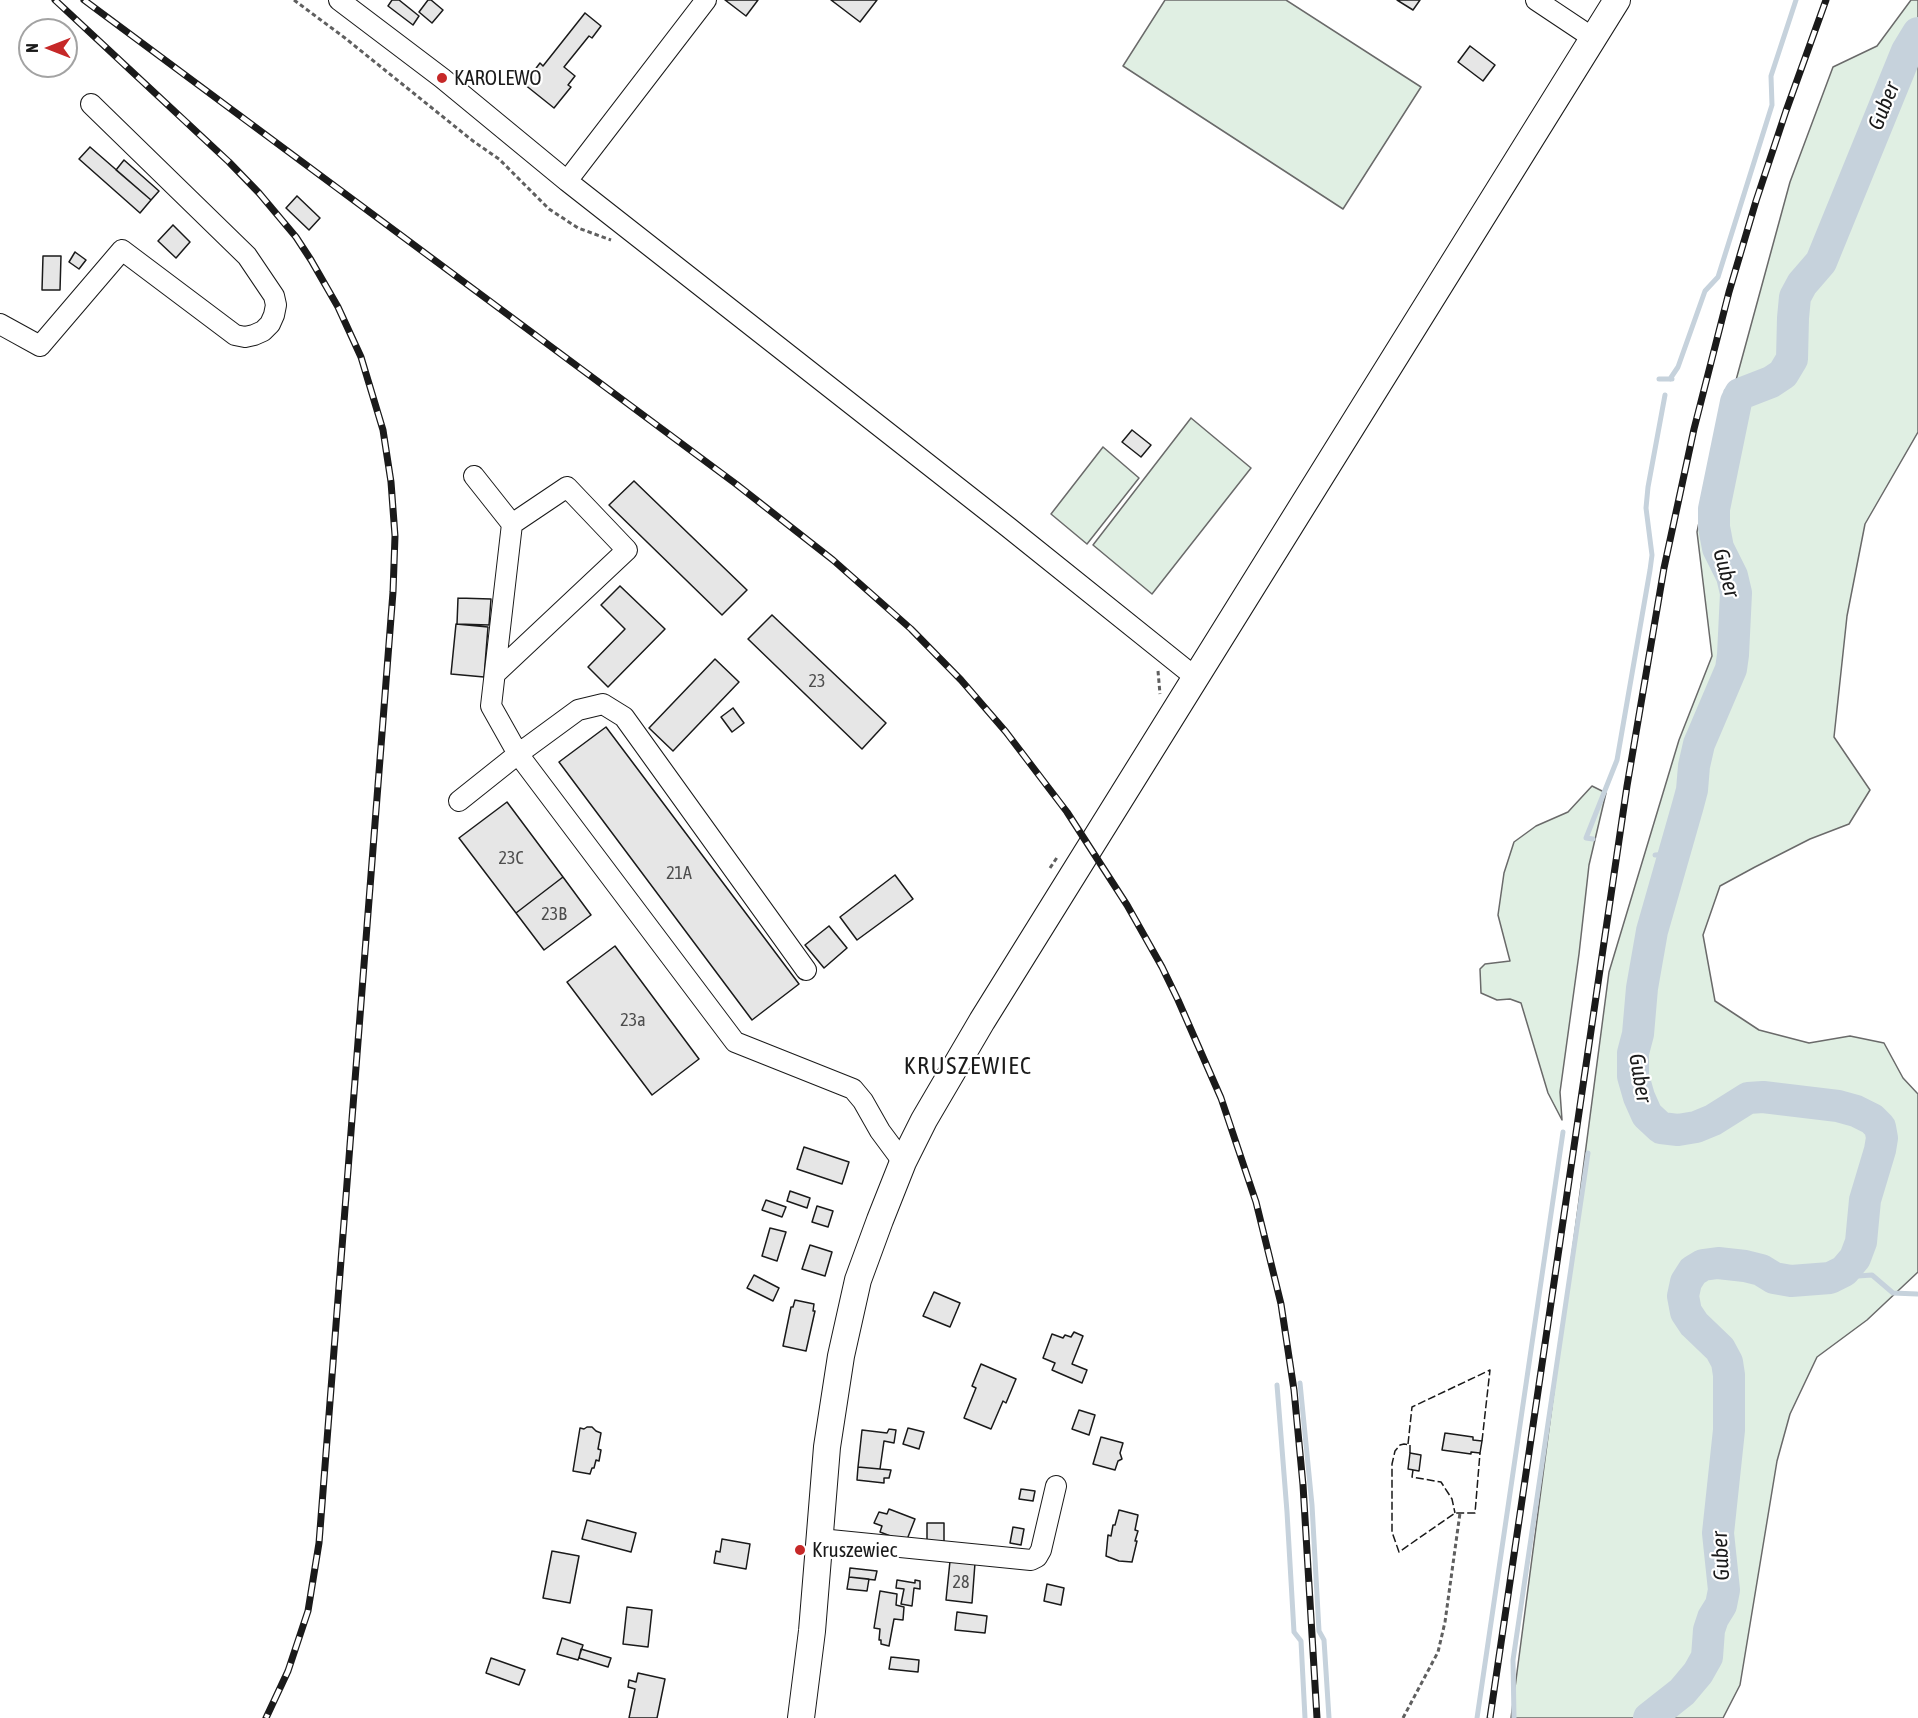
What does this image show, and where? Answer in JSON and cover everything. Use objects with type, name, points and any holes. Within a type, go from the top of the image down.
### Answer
[{"type":"main road","points":[[801,1718],[809,1661],[833,1401],[845,1337],[862,1270],[879,1220],[903,1162],[954,1068],[1617,0]]},
{"type":"street","points":[[339,0],[442,78],[567,181],[1195,677]]},
{"type":"street","points":[[567,181],[706,0]]},
{"type":"street","points":[[1536,0],[1593,38]]},
{"type":"street","points":[[0,324],[40,346],[122,250],[235,334],[245,337],[263,331],[270,324],[274,315],[276,305],[274,296],[247,256],[91,104]]},
{"type":"street","points":[[474,476],[512,524],[491,706],[518,754],[735,1042],[853,1089],[903,1162]]},
{"type":"street","points":[[495,674],[627,550],[567,487],[512,524]]},
{"type":"street","points":[[459,801],[578,710],[603,704],[624,717],[806,970]]},
{"type":"street","points":[[820,1539],[1031,1560],[1037,1557],[1041,1550],[1056,1486]]},
{"type":"path","points":[[294,0],[499,159],[549,209],[578,228],[621,244]]},
{"type":"path","points":[[1402,1718],[1438,1652],[1445,1622],[1460,1513]]},
{"type":"green space","points":[[1165,0],[1286,0],[1421,87],[1343,209],[1123,66]]},
{"type":"green space","points":[[1911,0],[1918,0],[1918,432],[1865,524],[1847,616],[1834,737],[1870,790],[1849,824],[1810,839],[1720,886],[1703,935],[1715,1001],[1759,1030],[1809,1043],[1850,1036],[1884,1043],[1903,1078],[1918,1094],[1918,1272],[1867,1320],[1817,1357],[1790,1414],[1777,1461],[1740,1685],[1723,1718],[1511,1718],[1609,972],[1679,740],[1712,656],[1697,532],[1705,494],[1790,182],[1833,67],[1877,46]]},
{"type":"green space","points":[[1191,418],[1251,468],[1152,594],[1093,545]]},
{"type":"green space","points":[[1103,447],[1139,478],[1087,544],[1051,514]]},
{"type":"green space","points":[[1592,786],[1606,793],[1589,865],[1560,1092],[1562,1120],[1548,1093],[1521,1003],[1510,999],[1497,1000],[1481,993],[1480,969],[1485,964],[1510,961],[1498,915],[1504,873],[1514,842],[1536,826],[1568,812]]},
{"type":"building","points":[[392,0],[399,0],[419,16],[413,25],[388,6]]},
{"type":"building","points":[[428,0],[443,10],[432,23],[419,12]]},
{"type":"building","points":[[725,0],[758,0],[746,16]]},
{"type":"building","points":[[831,0],[877,0],[860,22]]},
{"type":"building","points":[[1397,0],[1420,0],[1413,10]]},
{"type":"building","points":[[585,13],[601,26],[592,38],[589,36],[564,67],[575,76],[568,85],[571,87],[554,108],[524,84],[540,63],[543,66]]},
{"type":"building","points":[[1470,46],[1495,65],[1483,81],[1458,62]]},
{"type":"building","points":[[90,147],[151,200],[140,213],[79,159]]},
{"type":"building","points":[[124,160],[159,191],[151,200],[116,170]]},
{"type":"building","points":[[297,196],[320,218],[309,230],[286,208]]},
{"type":"building","points":[[173,225],[190,242],[176,258],[158,241]]},
{"type":"building","points":[[75,252],[86,260],[79,269],[69,262]]},
{"type":"building","points":[[43,256],[61,256],[60,290],[42,290]]},
{"type":"building","points":[[1132,430],[1151,445],[1141,457],[1122,442]]},
{"type":"building","points":[[634,481],[747,590],[722,615],[609,505]]},
{"type":"building","points":[[620,586],[665,629],[608,687],[588,667],[625,629],[601,605]]},
{"type":"building","points":[[458,598],[491,599],[489,625],[457,624]]},
{"type":"building","points":[[772,615],[886,723],[862,749],[748,639]]},
{"type":"building","points":[[456,624],[488,627],[484,677],[451,674]]},
{"type":"building","points":[[715,659],[739,682],[673,751],[649,728]]},
{"type":"building","points":[[733,708],[744,723],[732,732],[721,717]]},
{"type":"building","points":[[606,727],[799,984],[752,1020],[559,762]]},
{"type":"building","points":[[507,802],[563,877],[516,913],[459,838]]},
{"type":"building","points":[[895,875],[913,899],[857,940],[840,917]]},
{"type":"building","points":[[563,877],[591,915],[544,950],[516,913]]},
{"type":"building","points":[[829,926],[847,948],[824,968],[805,945]]},
{"type":"building","points":[[615,946],[699,1059],[652,1095],[567,982]]},
{"type":"building","points":[[804,1147],[849,1162],[842,1184],[797,1169]]},
{"type":"building","points":[[790,1191],[810,1198],[807,1208],[787,1201]]},
{"type":"building","points":[[766,1200],[786,1207],[782,1217],[762,1210]]},
{"type":"building","points":[[817,1206],[833,1211],[828,1227],[812,1222]]},
{"type":"building","points":[[770,1228],[786,1232],[777,1261],[762,1256]]},
{"type":"building","points":[[810,1245],[832,1252],[825,1276],[802,1269]]},
{"type":"building","points":[[754,1275],[779,1288],[773,1301],[747,1288]]},
{"type":"building","points":[[934,1292],[960,1303],[950,1327],[923,1316]]},
{"type":"building","points":[[795,1300],[814,1304],[813,1311],[815,1311],[806,1351],[783,1346],[791,1307]]},
{"type":"building","points":[[1074,1332],[1083,1336],[1072,1364],[1087,1370],[1082,1383],[1052,1370],[1055,1363],[1043,1358],[1052,1334],[1063,1338],[1065,1335],[1071,1337]]},
{"type":"building","points":[[981,1364],[1016,1379],[991,1429],[964,1418],[976,1388],[972,1386]]},
{"type":"building","points":[[1079,1410],[1095,1415],[1089,1435],[1072,1429]]},
{"type":"building","points":[[592,1427],[601,1433],[598,1449],[601,1450],[599,1461],[596,1460],[590,1474],[573,1471],[580,1428]]},
{"type":"building","points":[[908,1428],[924,1432],[919,1449],[903,1444]]},
{"type":"building","points":[[889,1429],[896,1430],[894,1443],[884,1441],[880,1469],[858,1467],[862,1430],[887,1433]]},
{"type":"building","points":[[1445,1433],[1473,1437],[1473,1440],[1482,1441],[1480,1453],[1442,1450]]},
{"type":"building","points":[[1101,1437],[1123,1443],[1120,1453],[1122,1459],[1118,1461],[1115,1470],[1093,1464]]},
{"type":"building","points":[[1410,1453],[1421,1455],[1419,1471],[1408,1469]]},
{"type":"building","points":[[858,1467],[891,1470],[889,1478],[884,1478],[884,1483],[857,1480]]},
{"type":"building","points":[[1021,1489],[1035,1491],[1033,1501],[1019,1499]]},
{"type":"building","points":[[889,1509],[915,1519],[906,1542],[880,1532],[882,1526],[874,1523],[879,1512],[887,1514]]},
{"type":"building","points":[[1119,1510],[1138,1515],[1135,1530],[1138,1531],[1135,1541],[1137,1541],[1132,1562],[1119,1561],[1106,1556],[1108,1535],[1111,1536]]},
{"type":"building","points":[[587,1520],[636,1533],[631,1552],[582,1539]]},
{"type":"building","points":[[927,1523],[944,1523],[944,1544],[927,1544]]},
{"type":"building","points":[[1013,1527],[1024,1529],[1021,1545],[1010,1543]]},
{"type":"building","points":[[722,1539],[750,1544],[746,1569],[714,1563],[716,1551],[720,1552]]},
{"type":"building","points":[[552,1551],[579,1556],[570,1603],[543,1598]]},
{"type":"building","points":[[950,1561],[975,1563],[972,1603],[946,1600]]},
{"type":"building","points":[[850,1568],[877,1571],[875,1580],[849,1577]]},
{"type":"building","points":[[849,1577],[869,1579],[867,1591],[847,1589]]},
{"type":"building","points":[[897,1580],[915,1583],[915,1580],[920,1581],[920,1589],[914,1588],[912,1606],[901,1604],[904,1589],[896,1588]]},
{"type":"building","points":[[1047,1584],[1064,1588],[1061,1605],[1044,1601]]},
{"type":"building","points":[[880,1591],[897,1594],[896,1605],[904,1607],[903,1620],[894,1619],[889,1646],[881,1644],[880,1629],[874,1628]]},
{"type":"building","points":[[627,1607],[652,1610],[648,1647],[623,1644]]},
{"type":"building","points":[[957,1612],[987,1616],[985,1633],[955,1630]]},
{"type":"building","points":[[562,1638],[583,1645],[578,1660],[557,1654]]},
{"type":"building","points":[[581,1649],[611,1658],[608,1667],[579,1658]]},
{"type":"building","points":[[891,1657],[919,1660],[918,1672],[889,1669]]},
{"type":"building","points":[[491,1658],[525,1670],[519,1685],[486,1673]]},
{"type":"building","points":[[638,1673],[665,1679],[657,1718],[629,1718],[635,1689],[628,1687],[629,1680],[636,1682]]},
{"type":"waterway","points":[[1670,379],[1678,367],[1705,291],[1718,277],[1772,105],[1771,76],[1796,0]]},
{"type":"waterway","name":"Guber","points":[[1649,1718],[1682,1692],[1698,1673],[1707,1657],[1709,1630],[1721,1605],[1724,1590],[1718,1533],[1729,1430],[1729,1375],[1727,1362],[1720,1349],[1694,1324],[1686,1312],[1683,1296],[1686,1282],[1693,1271],[1703,1265],[1718,1263],[1745,1266],[1761,1270],[1774,1278],[1791,1281],[1830,1278],[1844,1271],[1855,1258],[1861,1242],[1865,1200],[1882,1138],[1880,1127],[1872,1119],[1856,1111],[1838,1106],[1763,1097],[1748,1098],[1713,1120],[1696,1127],[1678,1130],[1661,1128],[1647,1115],[1639,1097],[1633,1076],[1633,1053],[1638,1034],[1642,988],[1652,931],[1692,790],[1699,744],[1731,669],[1736,593],[1732,576],[1718,548],[1714,527],[1714,509],[1736,402],[1740,394],[1771,382],[1783,374],[1792,359],[1795,297],[1802,284],[1821,262],[1907,51],[1918,33]]},
{"type":"waterway","points":[[1659,379],[1672,379]]},
{"type":"waterway","points":[[1726,391],[1740,394]]},
{"type":"waterway","points":[[1593,839],[1586,838],[1617,760],[1650,570],[1652,555],[1646,508],[1665,395]]},
{"type":"waterway","points":[[1655,855],[1674,854]]},
{"type":"waterway","points":[[1477,1718],[1563,1132]]},
{"type":"waterway","points":[[1514,1718],[1513,1660],[1588,1153]]},
{"type":"waterway","points":[[1830,1278],[1872,1275],[1893,1293],[1917,1294]]},
{"type":"waterway","points":[[1300,1383],[1312,1505],[1319,1631],[1324,1640],[1329,1718]]},
{"type":"waterway","points":[[1277,1385],[1294,1632],[1301,1641],[1305,1718]]},
{"type":"railway","points":[[55,0],[229,162],[296,237],[338,307],[361,357],[383,430],[391,482],[395,536],[393,592],[319,1543],[308,1611],[288,1671],[266,1718]]},
{"type":"railway","points":[[84,0],[736,484],[833,560],[911,629],[961,680],[1006,732],[1067,812],[1127,905],[1178,1000],[1221,1098],[1256,1202],[1281,1304],[1294,1390],[1303,1485],[1317,1718]]},
{"type":"railway","points":[[1490,1718],[1627,786],[1664,568],[1694,429],[1729,292],[1756,201],[1826,0]]},
{"type":"fence","points":[[1408,1444],[1412,1407],[1490,1370],[1482,1441]]},
{"type":"fence","points":[[1410,1453],[1410,1445],[1400,1445],[1395,1451],[1392,1464],[1392,1532],[1399,1552],[1455,1513],[1475,1513],[1480,1453]]},
{"type":"fence","points":[[1413,1470],[1412,1477],[1441,1482],[1452,1499],[1455,1513]]},
{"type":"place","name":"KAROLEWO","points":[[442,78]]},
{"type":"place","name":"Kruszewiec","points":[[800,1550]]},
{"type":"district","name":"KRUSZEWIEC","points":[[968,1066]]}]
